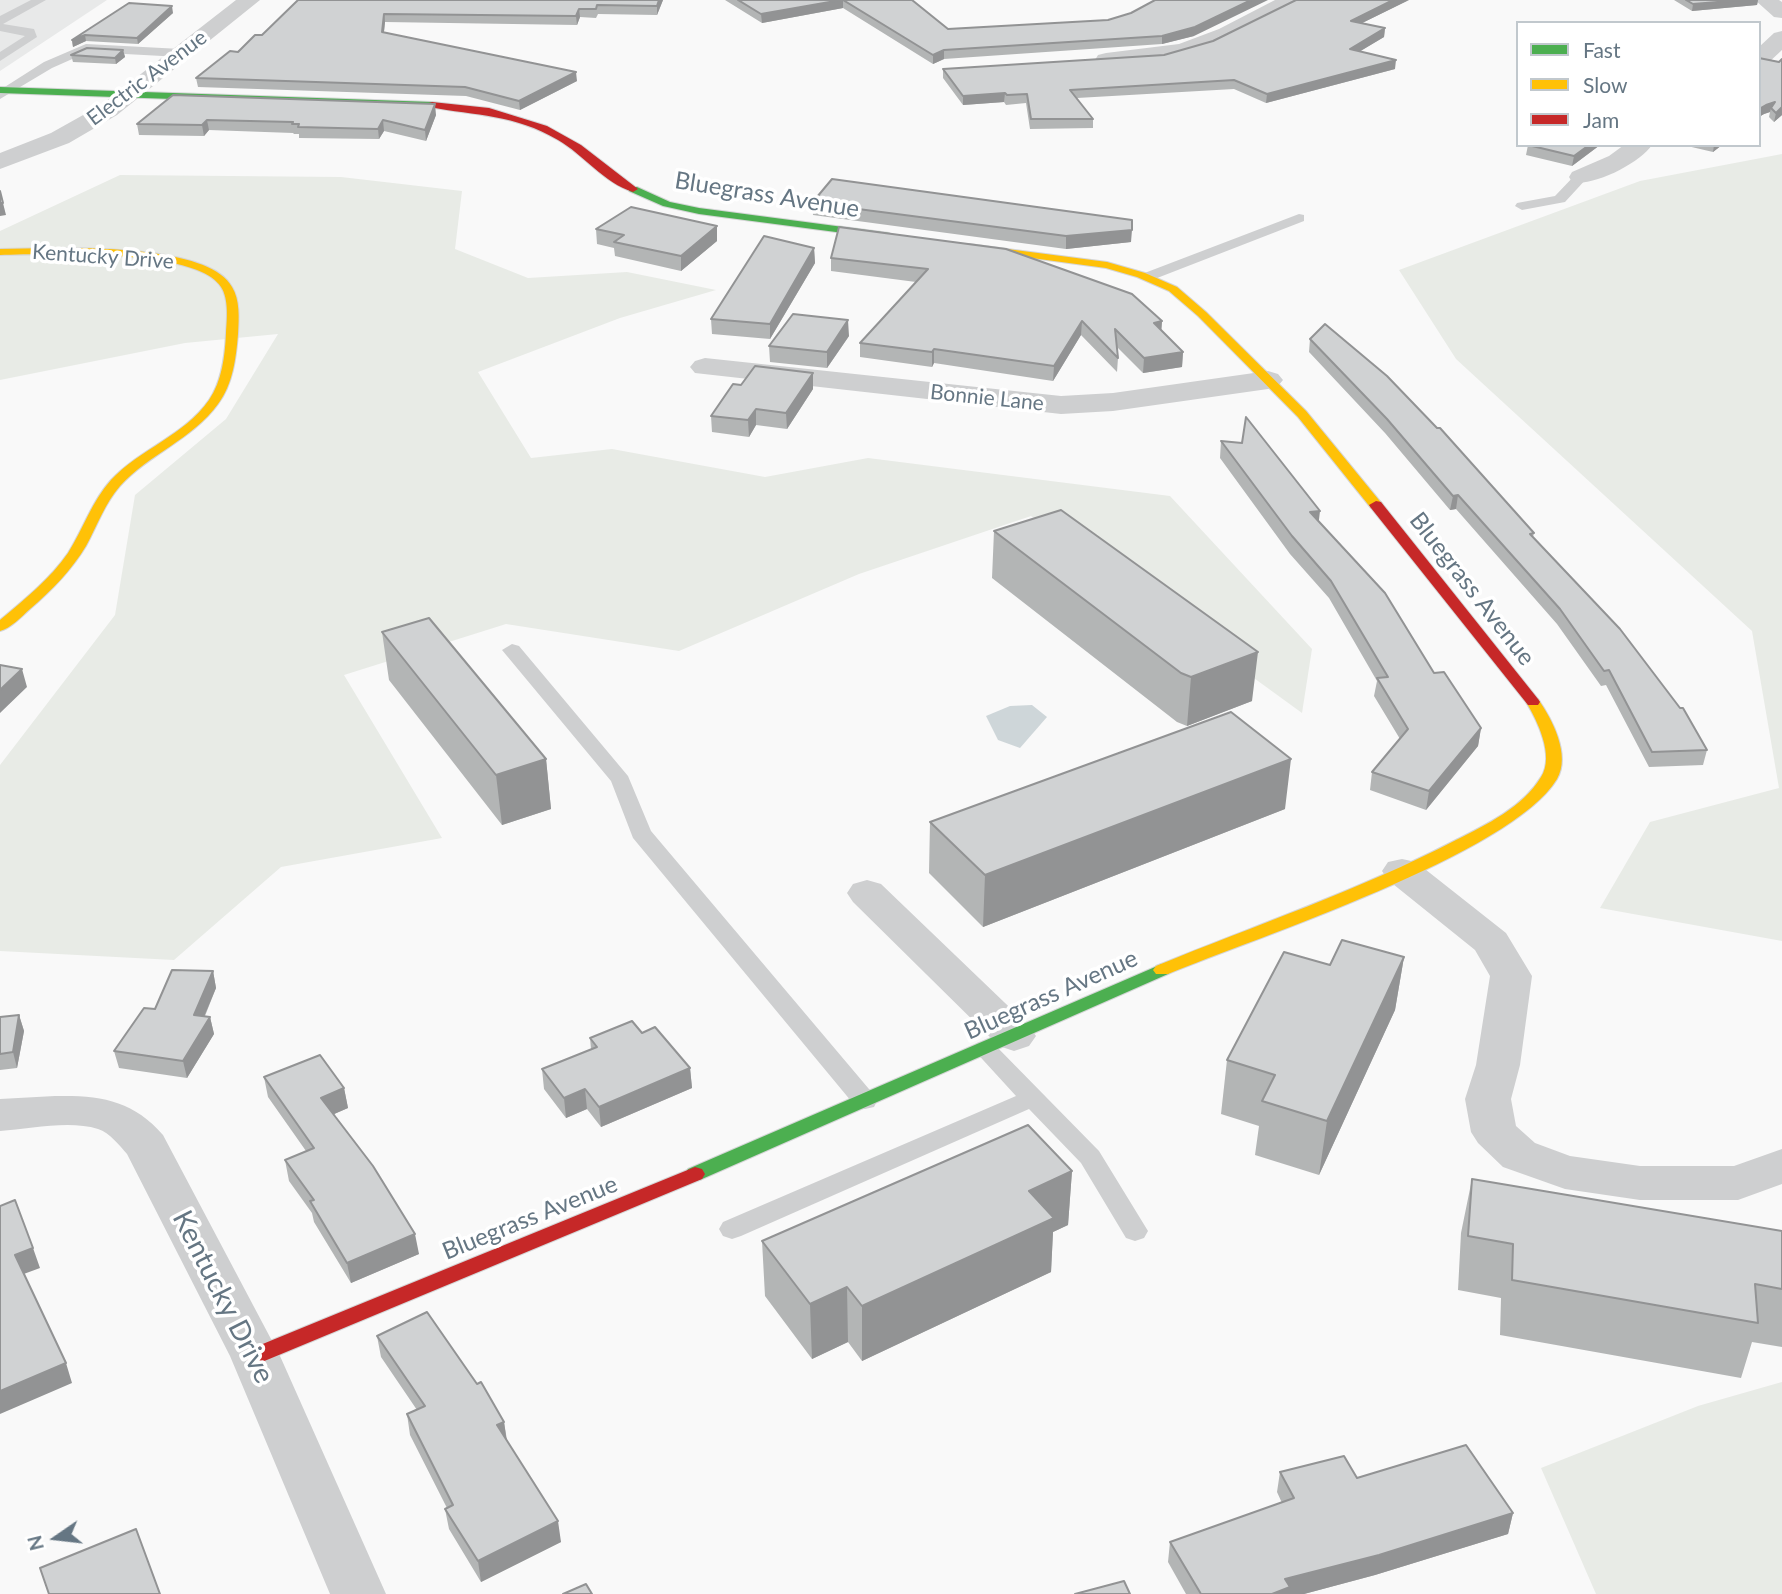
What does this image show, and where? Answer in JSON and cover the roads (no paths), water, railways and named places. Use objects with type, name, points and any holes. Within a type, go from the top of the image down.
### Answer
[{"type":"street","name":"Electric Avenue","points":[[0,162],[60,138],[109,110],[249,0]]},
{"type":"street","points":[[1081,61],[1143,57],[1185,49],[1214,38],[1291,0]]},
{"type":"street","points":[[1766,0],[1782,12]]},
{"type":"street","points":[[1761,57],[1782,38]]},
{"type":"street","name":"Bluegrass Avenue","points":[[2,92],[466,106],[518,118],[547,129],[577,147],[620,183],[667,204],[699,211],[904,238]]},
{"type":"street","points":[[1581,177],[1618,161],[1637,147]]},
{"type":"street","name":"Bluegrass Avenue","points":[[255,1356],[671,1185],[1171,966],[1402,872],[1499,826],[1531,801],[1550,778],[1553,759],[1550,739],[1543,717],[1536,706],[1302,414],[1173,289],[1147,277],[1107,265],[957,245]]},
{"type":"street","name":"Kentucky Drive","points":[[0,252],[127,254],[190,263],[222,280],[229,288],[233,307],[233,326],[221,389],[205,410],[116,483],[90,520],[69,560],[24,607],[0,627]]},
{"type":"street","name":"Bonnie Lane","points":[[705,366],[1061,405],[1113,402],[1268,380]]},
{"type":"street","points":[[1402,872],[1491,942],[1511,976],[1498,1065],[1489,1099],[1494,1132],[1519,1155],[1565,1172],[1640,1183],[1738,1183],[1782,1166]]},
{"type":"street","points":[[867,894],[1000,1042]]},
{"type":"street","name":"Kentucky Drive","points":[[0,1115],[47,1112],[110,1116],[133,1131],[147,1147],[255,1356],[358,1594]]},
{"type":"lane","points":[[0,21],[40,0]]},
{"type":"lane","points":[[0,27],[30,32],[31,37],[0,57]]},
{"type":"lane","points":[[2,92],[48,65],[86,48],[181,53]]},
{"type":"lane","points":[[1522,206],[1560,199],[1581,177]]},
{"type":"lane","points":[[1147,277],[1299,218]]},
{"type":"lane","points":[[512,650],[621,780],[640,833],[865,1101]]},
{"type":"lane","points":[[1000,1042],[1033,1098],[1090,1157],[1135,1231]]},
{"type":"lane","points":[[732,1229],[1033,1098]]}]
